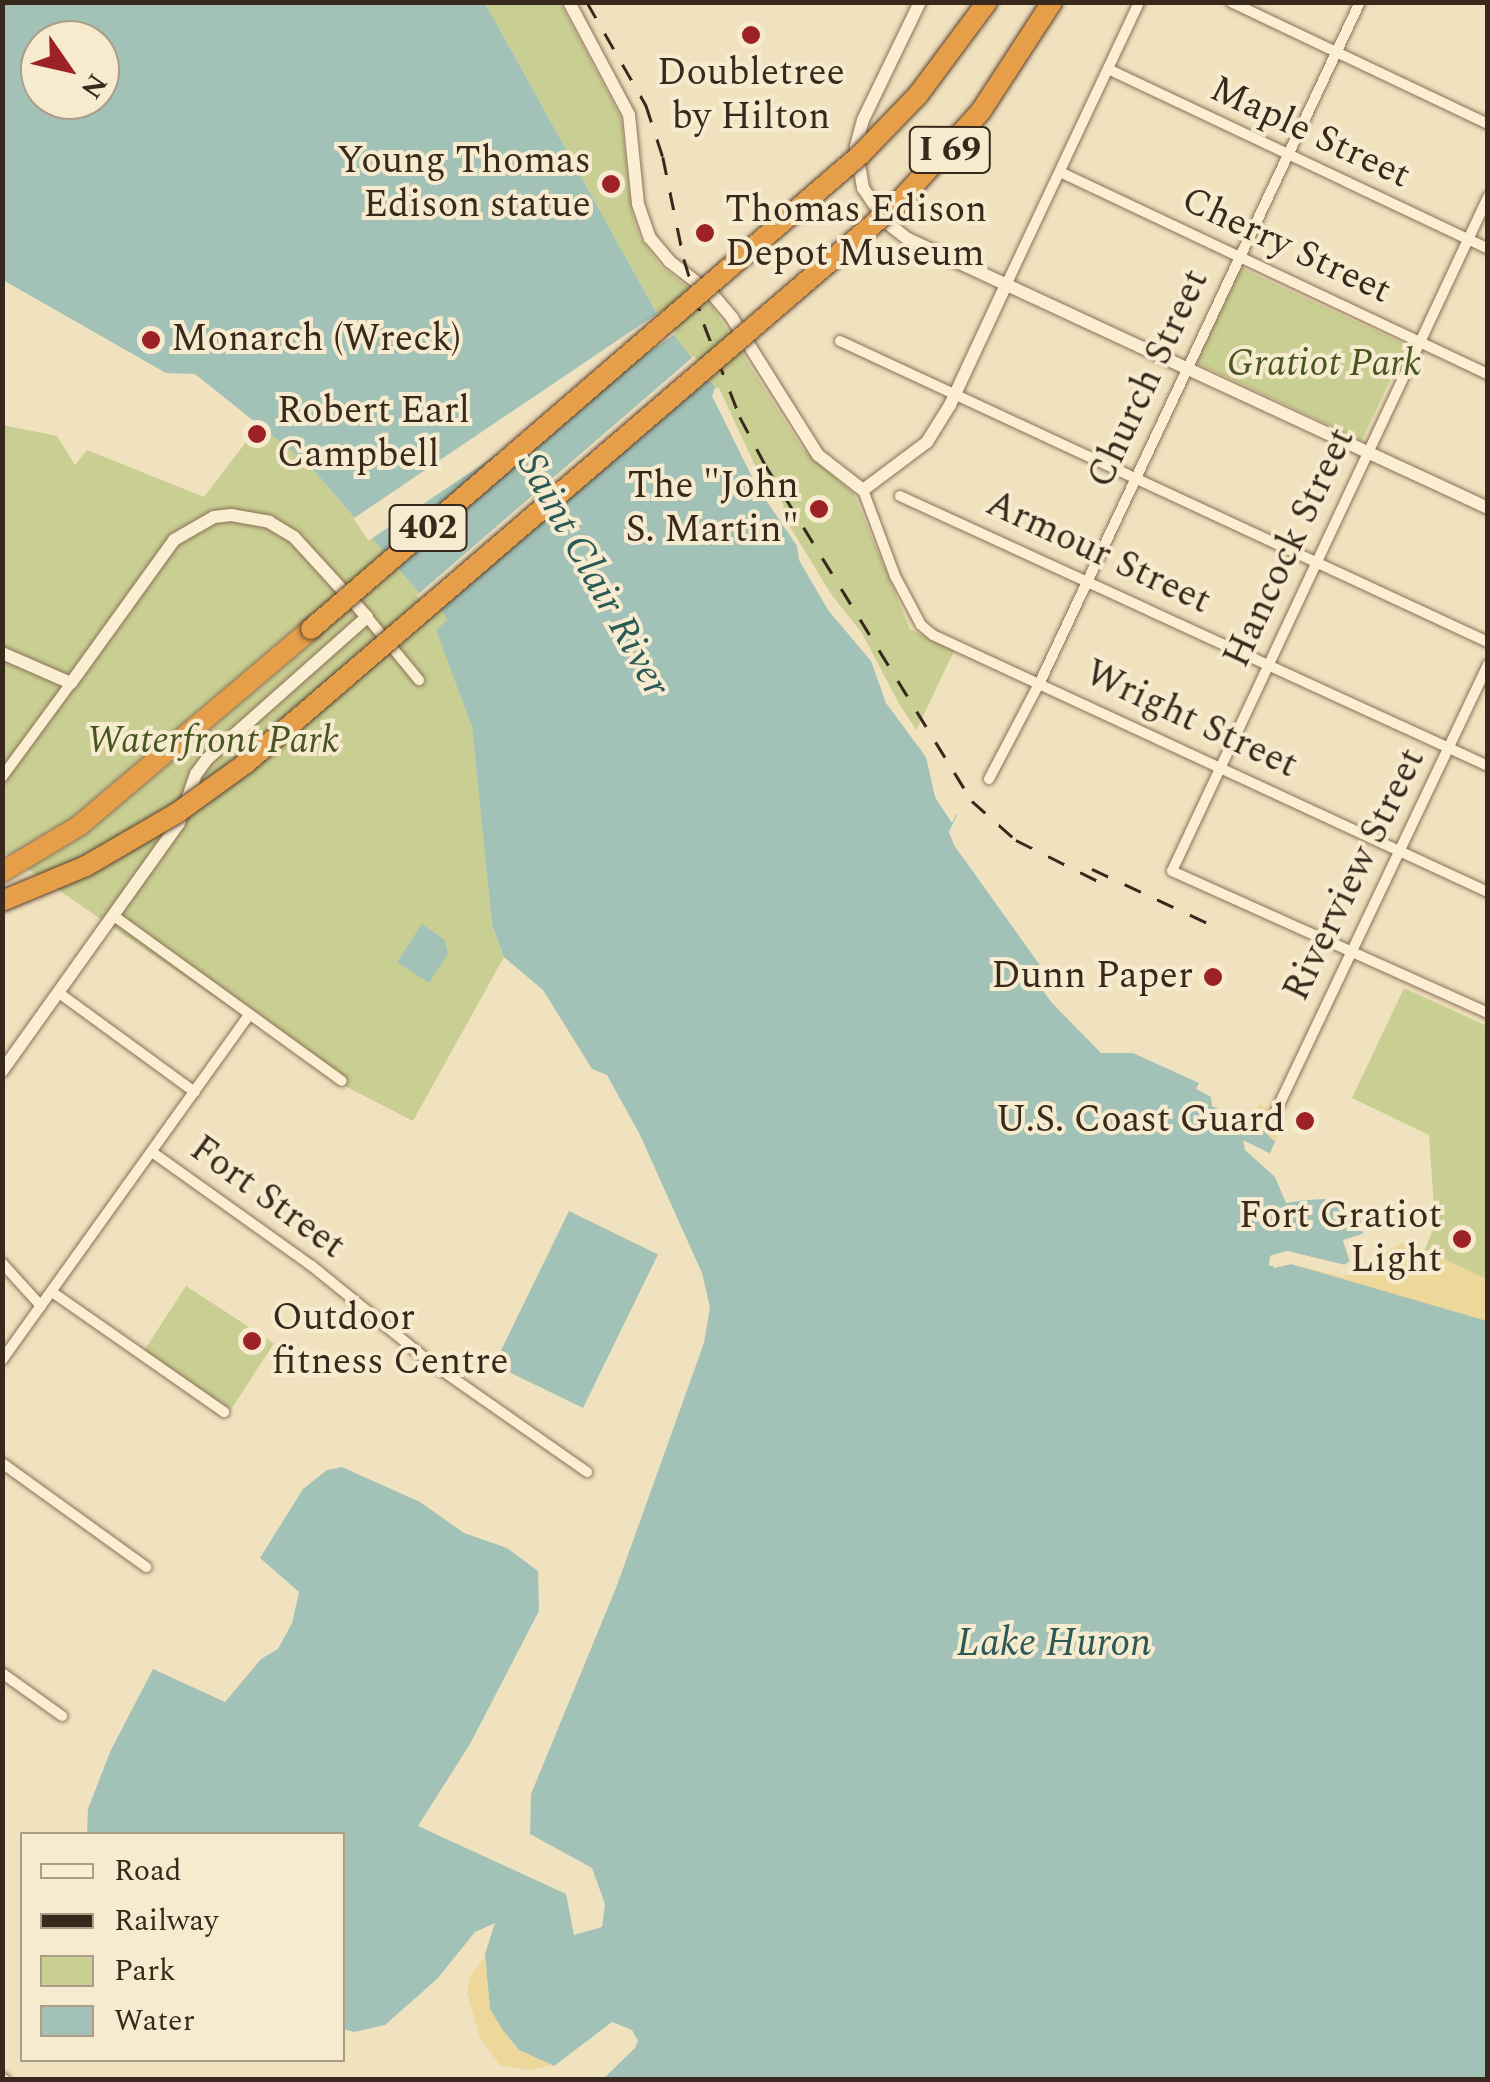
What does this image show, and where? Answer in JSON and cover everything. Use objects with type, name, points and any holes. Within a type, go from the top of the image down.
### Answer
[{"type":"highway","name":"I 69","points":[[544,426],[872,144],[940,68],[987,2]]},
{"type":"highway","name":"I 69","points":[[570,480],[922,179],[999,88],[1052,2]]},
{"type":"highway","name":"402","points":[[2,872],[58,842],[114,799],[544,426]]},
{"type":"highway","name":"402","points":[[2,901],[86,866],[213,789],[570,480]]},
{"type":"street","points":[[569,2],[629,115],[644,224],[662,254],[732,318],[818,455],[863,490],[926,442],[955,393],[1139,2]]},
{"type":"street","points":[[920,2],[859,134],[856,162],[863,188],[886,222],[908,238],[1488,508]]},
{"type":"street","points":[[1231,2],[1488,124]]},
{"type":"street","name":"Church Street","points":[[989,780],[1089,580],[1360,2]]},
{"type":"street","name":"Maple Street","points":[[1108,70],[1488,249]]},
{"type":"street","name":"Cherry Street","points":[[1060,172],[1488,374]]},
{"type":"street","name":"Hancock Street","points":[[1348,951],[1172,871],[1488,198]]},
{"type":"street","points":[[840,341],[1488,642]]},
{"type":"street","name":"Wright Street","points":[[863,490],[895,576],[927,630],[1488,892]]},
{"type":"street","name":"Armour Street","points":[[900,496],[1488,766]]},
{"type":"street","points":[[2,778],[174,540],[214,517],[231,514],[269,522],[294,537],[419,680]]},
{"type":"street","points":[[2,1071],[180,823],[196,774],[217,745],[367,617]]},
{"type":"street","points":[[2,653],[70,682]]},
{"type":"street","name":"Riverview Street","points":[[1276,1111],[1348,951],[1488,665]]},
{"type":"street","points":[[114,916],[342,1081]]},
{"type":"street","points":[[1348,951],[1488,1013]]},
{"type":"street","points":[[58,993],[195,1092]]},
{"type":"street","points":[[2,1360],[249,1015]]},
{"type":"street","name":"Fort Street","points":[[152,1152],[312,1266],[430,1362],[587,1472]]},
{"type":"street","points":[[2,1264],[41,1306]]},
{"type":"street","points":[[52,1292],[224,1412]]},
{"type":"street","points":[[2,1463],[146,1567]]},
{"type":"street","points":[[2,1673],[62,1716]]},
{"type":"green space","points":[[485,3],[560,3],[621,118],[632,213],[640,238],[661,266],[712,306],[802,448],[854,494],[910,629],[954,651],[914,735],[656,312]]},
{"type":"green space","name":"Gratiot Park","points":[[1237,266],[1406,345],[1362,440],[1193,361]]},
{"type":"green space","name":"Waterfront Park","points":[[2,425],[57,436],[75,465],[87,450],[204,497],[259,425],[309,465],[420,594],[429,587],[447,620],[437,630],[472,727],[492,925],[504,957],[413,1121],[343,1085],[3,852]]},
{"type":"green space","points":[[1404,988],[1487,1026],[1487,1321],[1406,1297],[1435,1224],[1429,1135],[1352,1098]]},
{"type":"green space","points":[[186,1286],[274,1343],[231,1409],[143,1352]]},
{"type":"sand","points":[[1260,1104],[1285,1120],[1270,1152],[1241,1124]]},
{"type":"sand","points":[[1405,1241],[1487,1279],[1487,1336],[1291,1264],[1347,1275]]},
{"type":"sand","points":[[485,1957],[490,2009],[502,2029],[519,2050],[551,2065],[530,2070],[500,2065],[480,2038],[467,1992],[470,1976]]},
{"type":"water","name":"Lake Huron","points":[[3,3],[485,3],[656,312],[715,388],[775,511],[854,630],[914,735],[957,815],[949,832],[954,845],[1047,975],[1042,989],[1052,1003],[1101,1053],[1133,1053],[1199,1083],[1196,1089],[1211,1097],[1212,1106],[1262,1129],[1275,1142],[1269,1155],[1291,1201],[1324,1199],[1359,1212],[1363,1234],[1343,1241],[1350,1261],[1344,1265],[1287,1251],[1270,1256],[1274,1268],[1291,1264],[1487,1321],[1487,2079],[603,2079],[635,2048],[638,2041],[632,2030],[612,2022],[554,2066],[519,2050],[502,2029],[490,2009],[485,1954],[495,1923],[475,1932],[437,1979],[385,2025],[354,2032],[345,2030],[345,1832],[87,1832],[88,1809],[110,1752],[153,1669],[225,1702],[261,1659],[278,1649],[292,1623],[299,1592],[260,1558],[303,1489],[327,1470],[342,1467],[420,1502],[464,1533],[507,1548],[538,1571],[539,1611],[470,1744],[418,1826],[566,1894],[574,1935],[602,1927],[605,1904],[592,1868],[530,1834],[531,1794],[616,1588],[704,1343],[710,1307],[702,1273],[640,1135],[607,1075],[592,1069],[543,990],[504,957],[492,925],[472,727],[436,630],[447,620],[429,588],[421,595],[309,465],[195,374],[166,373],[3,280]]},
{"type":"water","points":[[422,924],[445,940],[448,954],[429,983],[397,962]]},
{"type":"water","points":[[569,1211],[658,1254],[583,1408],[494,1365]]},
{"type":"pier","points":[[661,311],[676,333],[369,541],[353,518]]},
{"type":"pier","points":[[694,356],[712,376],[437,612],[428,595],[421,600],[416,596]]},
{"type":"pier","points":[[715,388],[719,388],[758,472],[784,505],[781,512],[831,594],[862,633],[898,702],[957,792],[961,804],[952,823],[935,797],[926,757],[886,703],[871,661],[828,610],[799,560],[797,546],[757,487],[712,396]]},
{"type":"pier","points":[[1243,1140],[1273,1155],[1288,1174],[1300,1201],[1286,1203],[1275,1177],[1245,1150]]},
{"type":"pier","points":[[1368,1232],[1366,1238],[1346,1244],[1355,1261],[1346,1270],[1287,1256],[1273,1261],[1292,1259],[1348,1273],[1344,1277],[1291,1264],[1269,1266],[1270,1256],[1287,1251],[1345,1265],[1350,1261],[1343,1240]]},
{"type":"railway","points":[[587,2],[646,105],[663,157],[684,259],[704,324],[740,417],[766,466],[972,801],[1016,840],[1104,884]]},
{"type":"railway","points":[[1092,869],[1214,926]]},
{"type":"place","name":"Doubletree by Hilton","points":[[751,35]]},
{"type":"place","name":"Young Thomas Edison statue","points":[[611,184]]},
{"type":"place","name":"Thomas Edison Depot Museum","points":[[705,233]]},
{"type":"place","name":"Monarch (Wreck)","points":[[151,340]]},
{"type":"place","name":"Robert Earl Campbell","points":[[257,434]]},
{"type":"place","name":"The \"John S. Martin\"","points":[[819,509]]},
{"type":"place","name":"Dunn Paper","points":[[1213,977]]},
{"type":"place","name":"U.S. Coast Guard","points":[[1305,1121]]},
{"type":"place","name":"Fort Gratiot Light","points":[[1462,1239]]},
{"type":"place","name":"Outdoor fitness Centre","points":[[252,1341]]},
{"type":"water label","name":"Saint Clair River","points":[[593,575]]}]
